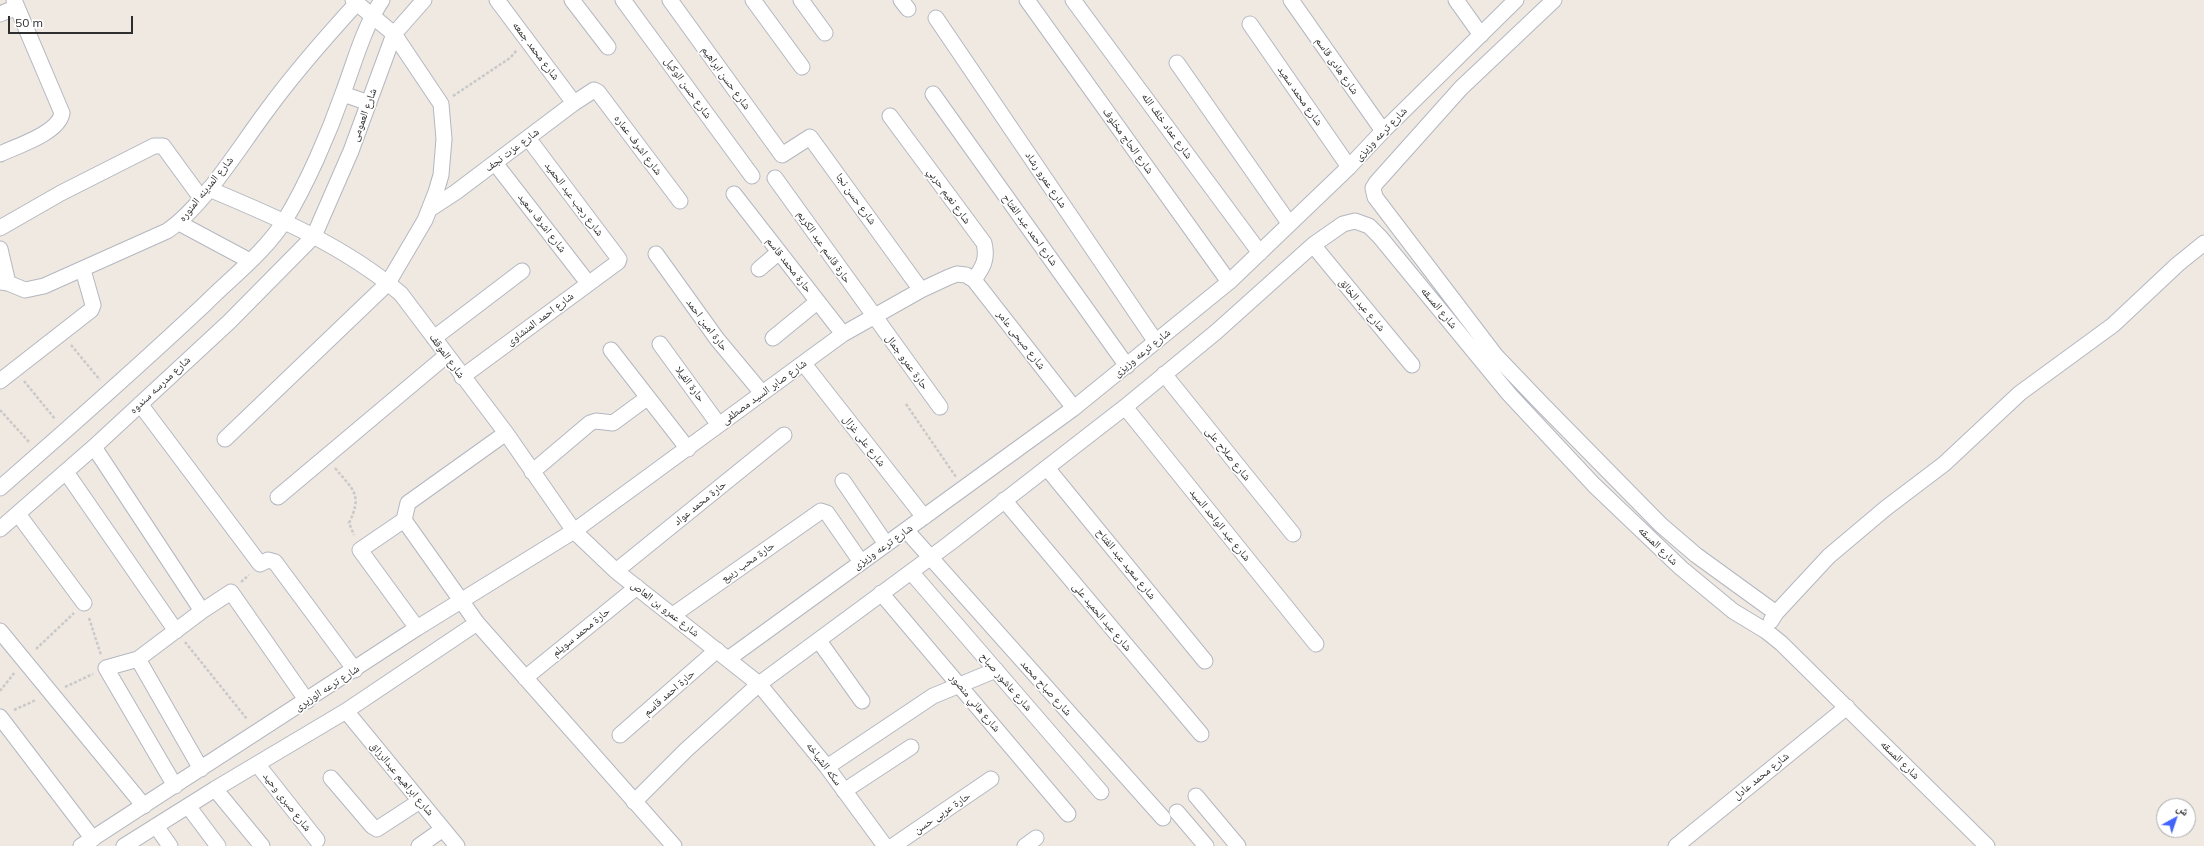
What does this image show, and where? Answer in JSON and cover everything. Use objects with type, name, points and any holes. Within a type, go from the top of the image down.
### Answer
[{"type":"street","points":[[1,485],[39,454],[109,392],[250,261],[284,220],[312,166],[343,94],[357,50],[371,16],[382,0]]},
{"type":"street","name":"شارع العمومى","points":[[314,236],[351,151],[394,34],[424,0]]},
{"type":"street","name":"شارع محمد جمعه","points":[[497,0],[574,103]]},
{"type":"street","points":[[572,0],[608,47]]},
{"type":"street","name":"شارع حسن الوكيل","points":[[623,0],[752,176]]},
{"type":"street","name":"شارع حسن ابراهيم","points":[[670,0],[782,155]]},
{"type":"street","points":[[753,0],[802,67]]},
{"type":"street","points":[[801,0],[825,32]]},
{"type":"street","name":"شارع الحاج مخلوف","points":[[1027,0],[1229,282]]},
{"type":"street","name":"شارع عماد خلف الله","points":[[1073,0],[1260,253]]},
{"type":"street","name":"شارع هادى قاسم","points":[[1291,0],[1383,131]]},
{"type":"street","points":[[1456,0],[1481,35]]},
{"type":"street","name":"شارع ترعه وزيزى","points":[[723,655],[861,562],[1074,408],[1229,282],[1289,223],[1350,167],[1383,131],[1516,0]]},
{"type":"street","name":"شارع المسقه","points":[[1554,0],[1461,88],[1376,183],[1374,191],[1375,197],[1496,356],[1541,404],[1661,525],[1696,555],[1776,613]]},
{"type":"street","points":[[225,439],[388,283],[430,209],[441,175],[444,133],[441,104],[394,34],[354,2]]},
{"type":"street","name":"شارع المدينه المنوره","points":[[4,282],[25,290],[38,288],[83,270],[167,231],[179,223],[205,193],[298,68],[354,2]]},
{"type":"street","points":[[0,14],[15,4],[60,107],[61,119],[52,129],[0,154]]},
{"type":"street","name":"شارع عمرو رشاد","points":[[936,18],[1156,342]]},
{"type":"street","name":"شارع محمد سعيد","points":[[1250,24],[1350,167]]},
{"type":"street","points":[[1177,62],[1289,223]]},
{"type":"street","name":"شارع عزت نجف","points":[[430,209],[456,192],[574,103],[594,90]]},
{"type":"street","name":"شارع اشرف عماره","points":[[594,90],[598,92],[680,201]]},
{"type":"street","points":[[343,94],[369,103]]},
{"type":"street","name":"شارع احمد عبد الفتاح","points":[[933,94],[1127,366]]},
{"type":"street","name":"شارع نعيم حربي","points":[[890,116],[984,244],[986,254],[984,266],[970,277]]},
{"type":"street","name":"شارع حسن نجا","points":[[782,155],[810,137],[921,290]]},
{"type":"street","name":"شارع رجب عبد الحميد","points":[[528,138],[619,258],[618,262]]},
{"type":"street","points":[[0,228],[61,193],[154,146],[163,146],[205,193]]},
{"type":"street","name":"شارع اشرف سعيد","points":[[495,163],[588,283]]},
{"type":"street","name":"حارة قاسم عبد الكريم","points":[[775,178],[874,317]]},
{"type":"street","name":"شارع الموقف","points":[[205,193],[284,220],[314,236],[388,283],[401,294],[506,434],[574,531]]},
{"type":"street","name":"حارة محمد قاسم","points":[[734,194],[843,334]]},
{"type":"street","name":"شارع المسقه","points":[[1313,246],[1343,224],[1356,221],[1369,226],[1380,237],[1509,394],[1594,485],[1681,568],[1733,611],[1766,631],[1847,707],[1987,846]]},
{"type":"street","points":[[179,223],[250,261]]},
{"type":"street","name":"شارع مدرسه سندوه","points":[[0,530],[94,448],[229,322],[314,236]]},
{"type":"street","points":[[1766,631],[1776,613],[1829,556],[1886,508],[1944,464],[2020,393],[2113,325],[2178,264],[2204,243]]},
{"type":"street","points":[[634,802],[686,750],[759,684],[950,543],[1125,407],[1216,332],[1313,246]]},
{"type":"street","name":"شارع عبد الخالق","points":[[1313,246],[1412,365]]},
{"type":"street","points":[[0,249],[4,282]]},
{"type":"street","points":[[759,269],[779,252]]},
{"type":"street","name":"حارة امين احمد","points":[[656,254],[717,339],[762,393]]},
{"type":"street","name":"شارع احمد المنشاوى","points":[[462,377],[618,262]]},
{"type":"street","points":[[0,381],[14,368],[90,310],[93,305],[83,270]]},
{"type":"street","points":[[434,338],[522,272]]},
{"type":"street","name":"شارع صابر السيد مصطفى","points":[[574,531],[843,334],[921,290],[957,274],[970,277]]},
{"type":"street","name":"شارع صبحى عامر","points":[[970,277],[1074,408]]},
{"type":"street","points":[[773,338],[818,302]]},
{"type":"street","name":"حارة عمرو جمال","points":[[874,317],[940,407]]},
{"type":"street","name":"حارة الفيلا","points":[[660,344],[719,425]]},
{"type":"street","points":[[611,350],[688,449]]},
{"type":"street","points":[[278,497],[447,355]]},
{"type":"street","name":"شارع على غزال","points":[[804,364],[924,517]]},
{"type":"street","name":"شارع صلاح على","points":[[1164,374],[1292,534]]},
{"type":"street","points":[[532,472],[590,423],[596,421],[613,423],[647,398]]},
{"type":"street","points":[[140,404],[260,564],[268,560],[274,562],[354,670]]},
{"type":"street","name":"شارع عبد الواحد السيد","points":[[1125,407],[1316,644]]},
{"type":"street","points":[[417,628],[360,550],[404,520],[408,503],[506,434]]},
{"type":"street","name":"حارة محمد عواد","points":[[616,571],[784,435]]},
{"type":"street","points":[[94,448],[202,611]]},
{"type":"street","name":"شارع سعيد عبد الفتاح","points":[[1047,468],[1205,661]]},
{"type":"street","points":[[66,472],[176,631]]},
{"type":"street","points":[[843,481],[886,544]]},
{"type":"street","name":"شارع عبد الحميد على","points":[[1004,500],[1201,734]]},
{"type":"street","name":"حارة محب ربيع","points":[[673,615],[824,510],[861,562]]},
{"type":"street","points":[[18,514],[84,603]]},
{"type":"street","points":[[404,520],[477,623],[674,846]]},
{"type":"street","name":"شارع صباح محمد","points":[[906,530],[929,558],[1162,818]]},
{"type":"street","name":"شارع عمرو بن العاص","points":[[574,531],[616,571],[759,684]]},
{"type":"street","name":"شارع ترعه الوزيرى","points":[[87,842],[307,701],[417,628],[574,531]]},
{"type":"street","name":"شارع عاشور صباح","points":[[911,572],[1102,792]]},
{"type":"street","name":"حارة محمد سويلم","points":[[525,678],[637,587]]},
{"type":"street","points":[[175,786],[106,668],[138,659],[202,611],[231,592],[307,701]]},
{"type":"street","name":"شارع هاني منصور","points":[[881,593],[960,684],[1068,814]]},
{"type":"street","points":[[124,846],[215,789],[346,711],[477,623]]},
{"type":"street","points":[[0,631],[144,806]]},
{"type":"street","points":[[819,641],[862,701]]},
{"type":"street","name":"حارة احمد قاسم","points":[[620,735],[723,655]]},
{"type":"street","points":[[138,659],[201,769]]},
{"type":"street","points":[[827,767],[921,703],[960,684],[996,670]]},
{"type":"street","name":"سكه الشياخه","points":[[759,684],[827,767],[884,846]]},
{"type":"street","name":"شارع محمد عادل","points":[[1676,846],[1847,707]]},
{"type":"street","name":"شارع ابراهيم عبدالرزاق","points":[[346,711],[458,846]]},
{"type":"street","points":[[3,715],[87,842]]},
{"type":"street","points":[[844,791],[911,747]]},
{"type":"street","name":"شارع صبرى وحيد","points":[[257,764],[318,840]]},
{"type":"street","points":[[331,778],[372,826],[377,829],[420,801]]},
{"type":"street","name":"حارة عربى حسن","points":[[893,846],[991,779]]},
{"type":"street","points":[[215,789],[262,846]]},
{"type":"street","points":[[1196,796],[1238,846]]},
{"type":"street","points":[[188,806],[218,846]]},
{"type":"street","points":[[1178,812],[1206,846]]},
{"type":"street","points":[[156,826],[170,846]]},
{"type":"street","points":[[419,846],[443,829]]},
{"type":"path","points":[[441,104],[510,58],[527,39]]},
{"type":"path","points":[[60,332],[109,392]]},
{"type":"path","points":[[14,368],[64,431]]},
{"type":"path","points":[[906,404],[964,488]]},
{"type":"path","points":[[0,410],[39,454]]},
{"type":"path","points":[[326,456],[355,493],[356,508],[349,523],[360,550]]},
{"type":"path","points":[[231,592],[260,564]]},
{"type":"path","points":[[0,691],[24,660],[84,603],[106,668],[3,715]]},
{"type":"path","points":[[176,631],[258,732]]}]
